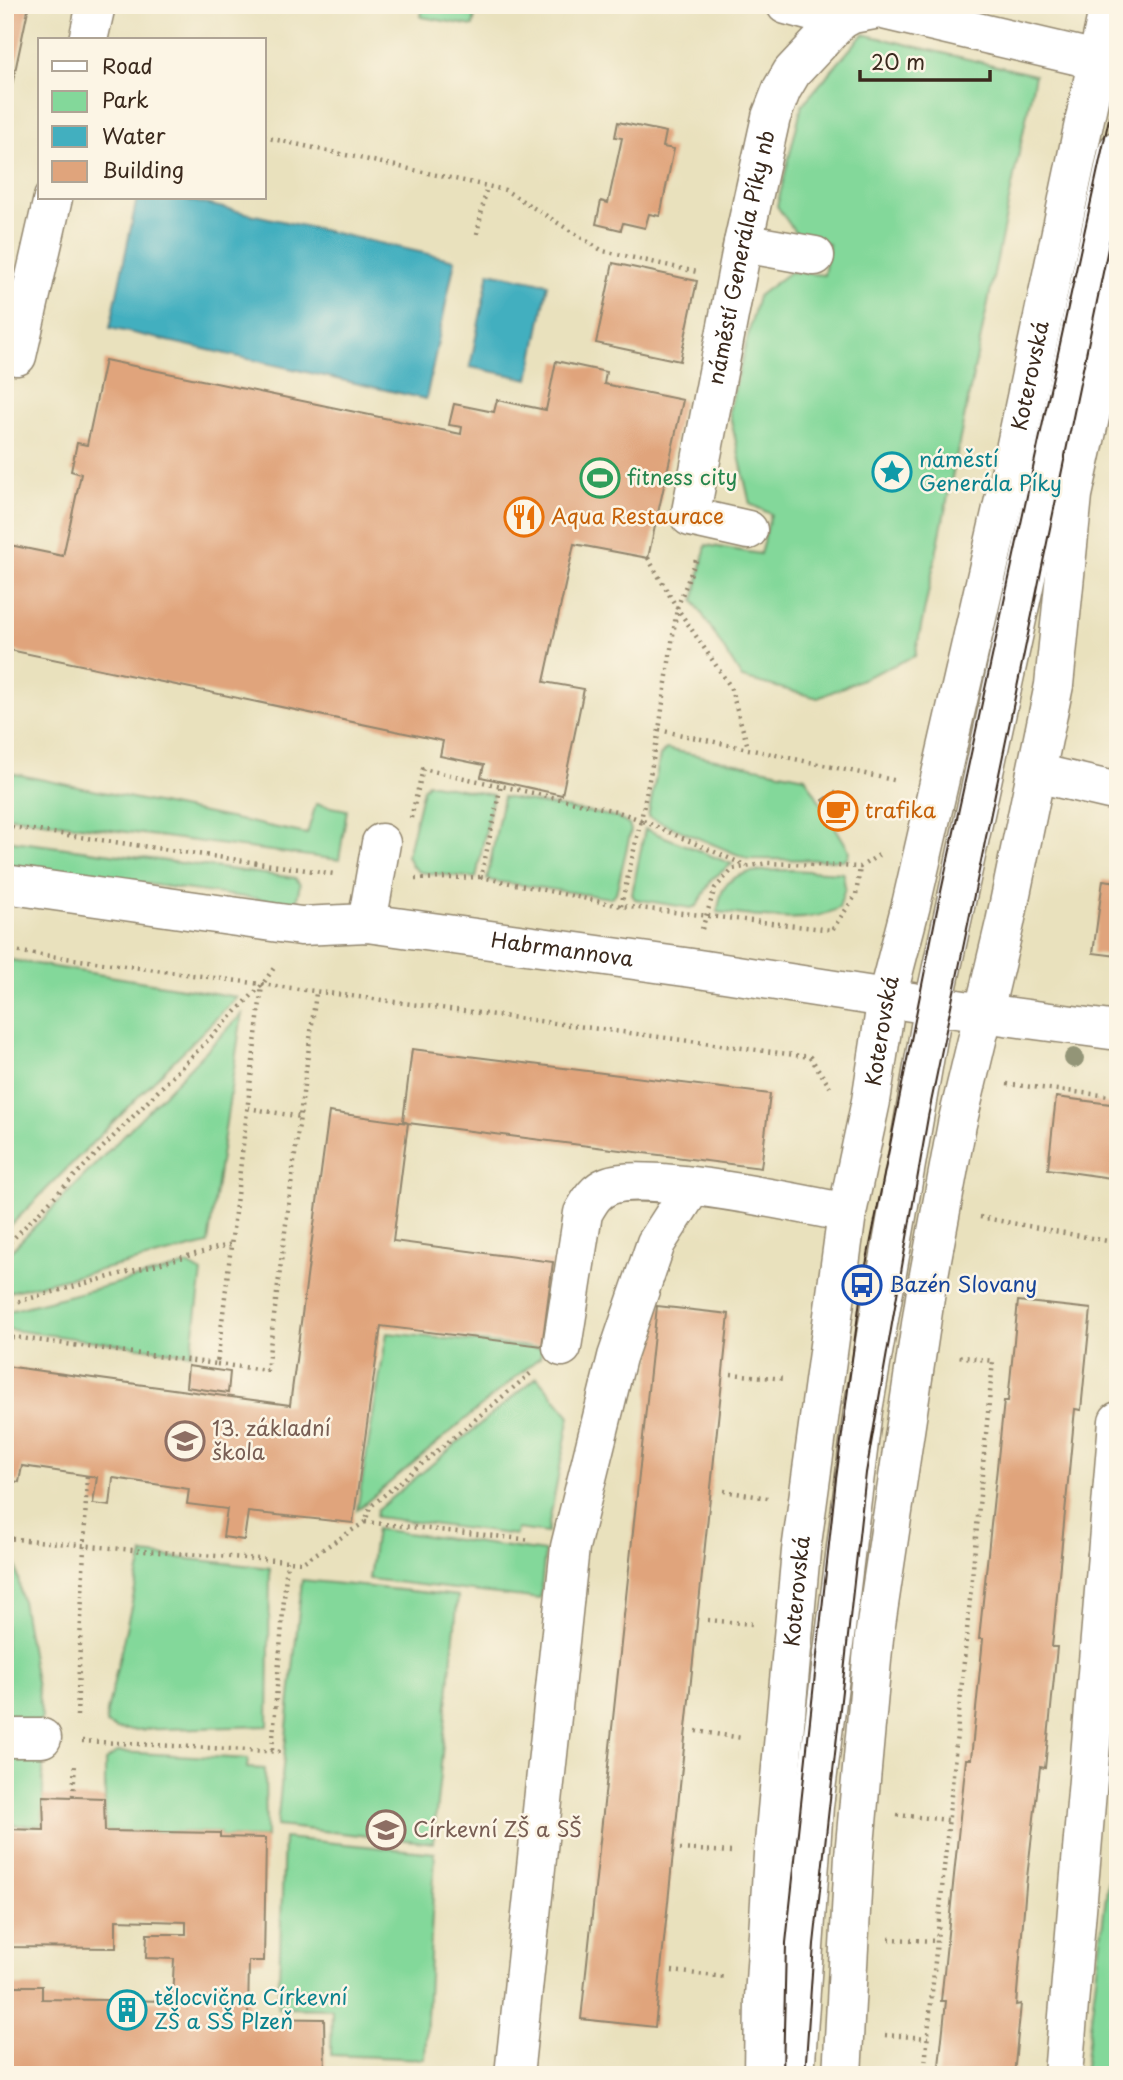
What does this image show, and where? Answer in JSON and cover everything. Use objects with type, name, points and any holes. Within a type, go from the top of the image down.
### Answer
[{"type":"street","points":[[88,38],[96,5]]},
{"type":"street","points":[[786,5],[841,20],[852,14],[879,7],[1107,63]]},
{"type":"street","name":"Koterovská","points":[[763,2075],[764,1998],[773,1854],[801,1551],[848,1213],[871,1101],[887,997],[911,905],[1107,63],[1109,5]]},
{"type":"street","name":"náměstí Generála Píky nb","points":[[748,530],[690,517],[743,243],[771,117],[792,72],[841,20]]},
{"type":"street","name":"Koterovská","points":[[795,2075],[814,1806],[863,1410],[934,1004],[1118,150]]},
{"type":"street","points":[[5,353],[17,356],[52,200]]},
{"type":"street","points":[[743,243],[815,256]]},
{"type":"street","points":[[842,2075],[854,1857],[874,1637],[926,1291],[957,1124],[1054,685],[1073,495],[1118,289]]},
{"type":"street","points":[[1036,773],[1118,792]]},
{"type":"street","points":[[367,923],[375,881],[395,837]]},
{"type":"street","name":"Habrmannova","points":[[5,884],[301,926],[367,923],[1118,1031]]},
{"type":"street","points":[[562,1347],[583,1213],[592,1196],[607,1186],[627,1181],[692,1187],[848,1213]]},
{"type":"street","points":[[514,2075],[570,1547],[617,1357],[656,1243],[692,1187]]},
{"type":"street","points":[[1063,2075],[1112,1555],[1118,1421]]},
{"type":"path","points":[[266,137],[505,190],[603,251],[701,272]]},
{"type":"path","points":[[477,234],[487,186]]},
{"type":"path","points":[[648,558],[677,608],[730,686],[748,747]]},
{"type":"path","points":[[621,906],[659,730],[677,608],[695,566]]},
{"type":"path","points":[[659,730],[898,781]]},
{"type":"path","points":[[395,837],[423,769],[616,811],[748,866]]},
{"type":"path","points":[[481,877],[501,784]]},
{"type":"path","points":[[5,826],[375,881],[481,877],[621,906],[832,930],[856,895],[860,867]]},
{"type":"path","points":[[692,968],[715,888],[733,869],[768,863],[860,867],[884,851]]},
{"type":"path","points":[[5,1247],[262,985],[301,926]]},
{"type":"path","points":[[5,950],[810,1057],[832,1090]]},
{"type":"path","points":[[218,1364],[262,985]]},
{"type":"path","points":[[5,1336],[267,1370],[316,993]]},
{"type":"path","points":[[997,1083],[1118,1097]]},
{"type":"path","points":[[248,1108],[301,1118]]},
{"type":"path","points":[[972,1215],[1118,1243]]},
{"type":"path","points":[[5,1305],[232,1244]]},
{"type":"path","points":[[5,1538],[303,1562],[365,1522],[370,1507],[562,1347]]},
{"type":"path","points":[[924,2075],[993,1361],[949,1354]]},
{"type":"path","points":[[731,1374],[786,1379],[787,1367]]},
{"type":"path","points":[[74,1796],[41,1739],[84,1545],[87,1475]]},
{"type":"path","points":[[724,1491],[776,1499]]},
{"type":"path","points":[[365,1522],[526,1539]]},
{"type":"path","points":[[272,1750],[287,1560]]},
{"type":"path","points":[[708,1620],[764,1625]]},
{"type":"path","points":[[696,1731],[754,1739]]},
{"type":"path","points":[[41,1739],[284,1752]]},
{"type":"path","points":[[886,1814],[949,1820]]},
{"type":"path","points":[[680,1849],[743,1852]]},
{"type":"path","points":[[879,1938],[937,1941]]},
{"type":"path","points":[[671,1971],[732,1978]]},
{"type":"path","points":[[898,2036],[928,2038]]},
{"type":"green space","points":[[423,5],[454,5],[476,9],[473,26],[421,17]]},
{"type":"green space","points":[[863,34],[1035,75],[915,656],[818,698],[742,678],[694,601],[706,545],[760,554],[771,514],[750,504],[729,411],[758,296],[790,272],[824,275],[829,244],[797,235],[777,206],[802,105]]},
{"type":"green space","points":[[666,749],[805,777],[849,850],[848,856],[843,860],[748,859],[648,817],[660,756]]},
{"type":"green space","points":[[5,772],[307,834],[316,804],[347,810],[339,860],[5,816]]},
{"type":"green space","points":[[428,783],[493,795],[476,878],[419,872],[412,866],[407,856],[423,789]]},
{"type":"green space","points":[[503,797],[616,817],[629,825],[631,830],[616,893],[610,898],[487,880]]},
{"type":"green space","points":[[645,829],[732,864],[712,879],[697,906],[691,908],[635,899],[632,894]]},
{"type":"green space","points":[[5,840],[295,878],[300,884],[296,904],[5,865]]},
{"type":"green space","points":[[790,870],[843,873],[845,888],[839,908],[826,914],[795,918],[717,912],[723,890],[735,877],[753,872]]},
{"type":"green space","points":[[5,959],[237,997],[5,1231]]},
{"type":"green space","points":[[242,1014],[208,1244],[5,1293],[5,1257]]},
{"type":"green space","points":[[188,1265],[202,1273],[191,1354],[5,1329],[5,1312]]},
{"type":"green space","points":[[387,1333],[542,1348],[540,1357],[357,1510]]},
{"type":"green space","points":[[537,1377],[570,1416],[547,1533],[517,1529],[516,1535],[376,1517],[377,1510]]},
{"type":"green space","points":[[376,1529],[545,1552],[540,1599],[369,1579]]},
{"type":"green space","points":[[5,1547],[13,1548],[42,1717],[38,1726],[5,1729]]},
{"type":"green space","points":[[143,1554],[270,1568],[268,1726],[130,1730],[116,1729],[106,1724]]},
{"type":"green space","points":[[302,1580],[458,1596],[433,1843],[277,1826]]},
{"type":"green space","points":[[5,1751],[38,1756],[43,1763],[43,1825],[5,1825]]},
{"type":"green space","points":[[118,1752],[248,1759],[247,1768],[265,1769],[266,1838],[220,1837],[220,1833],[105,1831],[105,1761]]},
{"type":"green space","points":[[1118,1799],[1118,2075],[1084,2075]]},
{"type":"green space","points":[[284,1838],[435,1853],[425,2059],[331,2055],[332,2009],[278,2008]]},
{"type":"water","points":[[137,200],[188,200],[455,260],[426,399],[110,328]]},
{"type":"water","points":[[489,272],[548,284],[529,379],[470,367]]},
{"type":"building","points":[[5,5],[29,5],[6,114],[5,114]]},
{"type":"building","points":[[618,122],[666,132],[663,147],[674,149],[660,216],[649,214],[645,228],[623,223],[621,230],[596,224],[601,201],[608,203],[622,138],[615,137]]},
{"type":"building","points":[[613,263],[697,281],[680,361],[596,343]]},
{"type":"building","points":[[105,360],[461,434],[462,427],[449,425],[454,404],[494,412],[497,400],[546,410],[556,361],[606,372],[604,384],[683,400],[648,558],[574,544],[544,682],[584,689],[562,795],[481,777],[484,765],[440,756],[443,741],[5,649],[5,544],[63,556],[81,474],[71,471],[77,443],[87,445]]},
{"type":"building","name":"trafika","points":[[835,792],[853,822],[841,829],[823,800]]},
{"type":"building","points":[[1103,880],[1118,882],[1118,956],[1093,953]]},
{"type":"building","points":[[412,1049],[770,1094],[761,1168],[408,1123],[403,1121]]},
{"type":"building","points":[[1056,1097],[1118,1105],[1118,1179],[1048,1169]]},
{"type":"building","points":[[329,1112],[408,1123],[393,1241],[553,1262],[542,1346],[381,1326],[353,1523],[248,1512],[244,1540],[223,1537],[227,1509],[187,1504],[189,1489],[113,1478],[110,1506],[93,1504],[97,1477],[22,1466],[19,1482],[5,1480],[5,1366],[290,1405]]},
{"type":"building","points":[[1018,1301],[1091,1309],[1081,1410],[1075,1409],[1052,1647],[1057,1647],[1045,1768],[1040,1767],[1026,1886],[1016,2005],[1021,2004],[1014,2075],[938,2075],[946,2001],[941,2001],[966,1759],[971,1759],[983,1639],[979,1639],[1004,1401],[1008,1401]]},
{"type":"building","points":[[657,1306],[729,1314],[655,2027],[581,2019]]},
{"type":"building","points":[[188,1366],[230,1372],[228,1393],[186,1387]]},
{"type":"building","points":[[43,1796],[104,1798],[105,1831],[220,1833],[220,1837],[266,1838],[264,1961],[249,1961],[248,2018],[324,2019],[325,2075],[5,2075],[5,1986],[42,1986],[42,1999],[172,2001],[174,1959],[146,1958],[147,1934],[186,1934],[186,1922],[116,1920],[116,1948],[5,1947],[5,1829],[44,1830]]},
{"type":"tram line","points":[[783,2075],[786,1943],[836,1479],[862,1285],[937,910],[1118,77]]},
{"type":"tram line","points":[[805,2075],[814,1944],[866,1473],[928,1117],[1118,200]]},
{"type":"place","name":"náměstí Generála Píky","points":[[892,472]]},
{"type":"place","name":"fitness city","points":[[600,478]]},
{"type":"place","name":"Aqua Restaurace","points":[[524,517]]},
{"type":"place","name":"trafika","points":[[838,811]]},
{"type":"place","name":"Bazén Slovany","points":[[862,1285]]},
{"type":"place","name":"13. základní škola","points":[[185,1441]]},
{"type":"place","name":"Církevní ZŠ a SŠ","points":[[386,1830]]},
{"type":"place","name":"tělocvična Církevní ZŠ a SŠ Plzeň","points":[[127,2010]]}]
